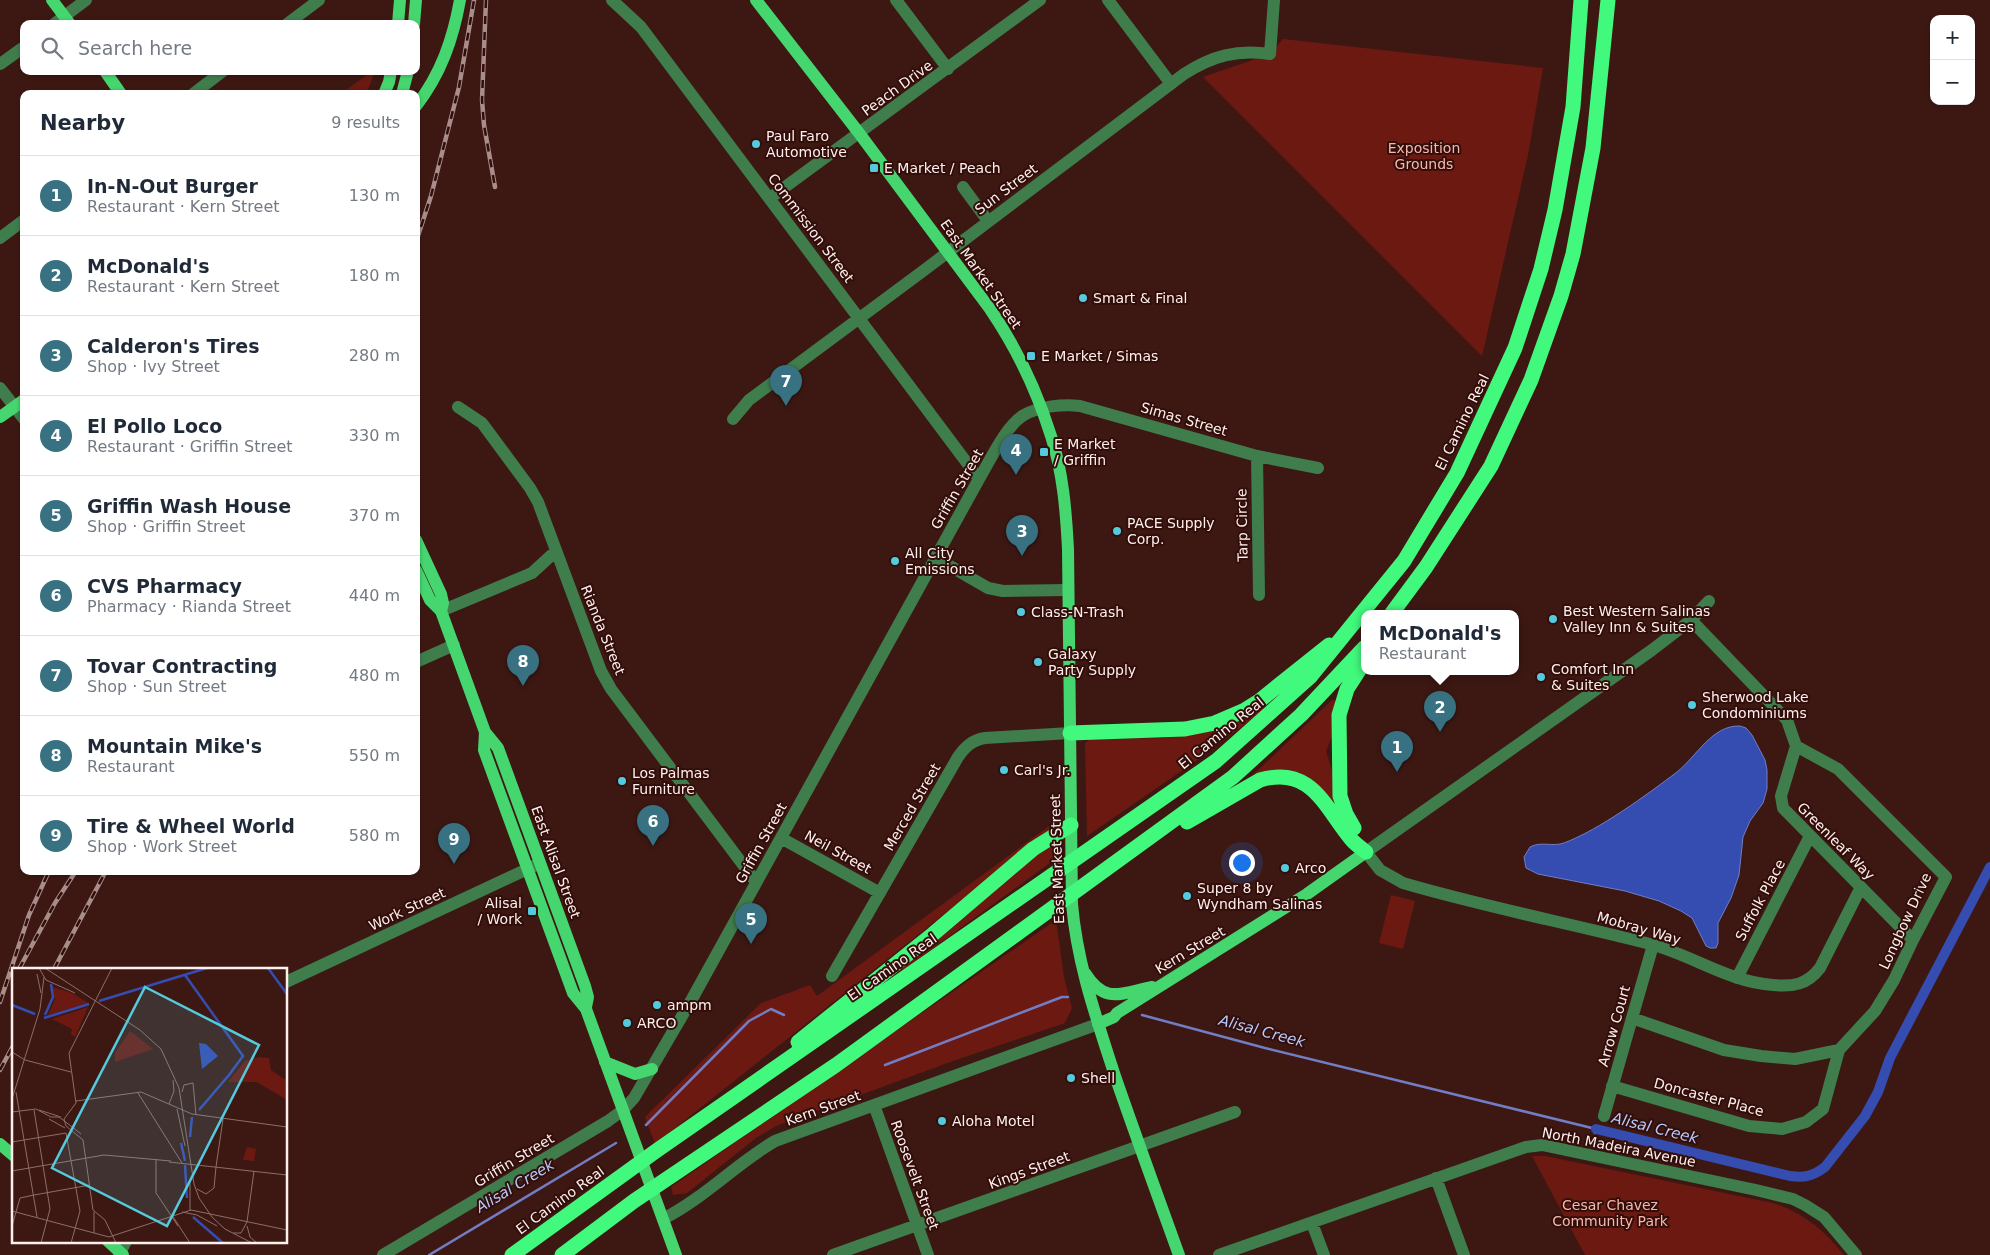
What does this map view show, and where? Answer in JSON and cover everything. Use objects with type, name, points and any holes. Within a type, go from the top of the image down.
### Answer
[{"type":"highway","name":"El Camino Real","points":[[1365,610],[1397,572],[1457,473],[1515,348],[1541,269],[1555,210],[1573,107],[1580,0]]},
{"type":"highway","points":[[1396,610],[1426,567],[1491,466],[1531,380],[1562,296],[1573,254],[1594,148],[1608,0]]},
{"type":"highway","name":"El Camino Real","points":[[512,1255],[656,1151],[1216,761],[1310,677],[1361,614]]},
{"type":"highway","points":[[1070,733],[1185,729],[1215,723],[1259,701],[1351,626]]},
{"type":"highway","points":[[562,1255],[666,1178],[836,1065],[1203,799],[1246,766],[1301,715],[1361,651]]},
{"type":"highway","points":[[1361,667],[1347,689],[1340,707],[1338,726],[1340,796],[1346,814],[1366,852]]},
{"type":"highway","points":[[1120,859],[1254,782],[1272,776],[1291,778],[1309,786],[1321,797],[1352,841],[1366,852]]},
{"type":"highway","points":[[762,1078],[780,1056],[933,934],[1033,849],[1070,825]]},
{"type":"main road","points":[[52,0],[62,20]]},
{"type":"main road","points":[[398,20],[400,0]]},
{"type":"main road","points":[[414,20],[416,0]]},
{"type":"main road","points":[[420,101],[431,86],[448,48],[460,0]]},
{"type":"main road","name":"East Market Street","points":[[756,0],[948,251],[1002,327],[1034,391],[1051,436],[1057,459],[1065,509],[1068,549],[1072,904],[1081,966],[1098,1024],[1139,1146],[1179,1255]]},
{"type":"main road","points":[[108,75],[118,90]]},
{"type":"main road","points":[[386,90],[390,75]]},
{"type":"main road","points":[[403,90],[407,75]]},
{"type":"main road","points":[[0,417],[19,403]]},
{"type":"main road","name":"East Alisal Street","points":[[420,549],[441,594],[443,603],[441,611]]},
{"type":"main road","name":"East Alisal Street","points":[[420,579],[430,600],[441,611],[485,732],[498,748],[585,986],[588,997],[586,1008]]},
{"type":"main road","name":"East Alisal Street","points":[[485,732],[484,750],[527,869],[573,992],[586,1008],[676,1255]]},
{"type":"main road","name":"Kern Street","points":[[1098,1024],[1114,1017],[1117,1013],[1307,894],[1366,852]]},
{"type":"main road","points":[[1081,966],[1094,986],[1105,994],[1116,994],[1162,985]]},
{"type":"main road","points":[[605,1062],[635,1074],[652,1069]]},
{"type":"main road","points":[[0,1144],[12,1154]]},
{"type":"main road","points":[[109,1242],[120,1252]]},
{"type":"street","points":[[64,20],[86,0]]},
{"type":"street","points":[[292,20],[319,0]]},
{"type":"street","name":"Commission Street","points":[[612,0],[641,27],[979,479]]},
{"type":"street","points":[[896,0],[948,69]]},
{"type":"street","name":"Peach Drive","points":[[770,198],[1040,0]]},
{"type":"street","points":[[1108,0],[1171,84]]},
{"type":"street","name":"Sun Street","points":[[733,419],[749,400],[1197,66],[1226,54],[1254,52],[1270,54],[1274,0]]},
{"type":"street","points":[[0,64],[20,49]]},
{"type":"street","points":[[198,90],[218,75]]},
{"type":"street","points":[[963,187],[988,221]]},
{"type":"street","points":[[0,238],[20,223]]},
{"type":"street","points":[[0,388],[19,403]]},
{"type":"street","name":"Simas Street","points":[[1041,410],[1064,404],[1080,406],[1257,456],[1318,468]]},
{"type":"street","name":"Rianda Street","points":[[458,407],[482,423],[530,488],[538,502],[601,671],[611,689],[756,882]]},
{"type":"street","name":"Griffin Street","points":[[383,1255],[608,1121],[623,1110],[634,1098],[781,838],[979,479],[1009,429],[1023,416],[1041,410]]},
{"type":"street","name":"Tarp Circle","points":[[1257,456],[1259,595]]},
{"type":"street","points":[[441,611],[532,573],[556,550]]},
{"type":"street","points":[[936,558],[988,588],[1003,591],[1067,590]]},
{"type":"street","name":"Kern Street","points":[[1366,852],[1652,650],[1691,620],[1710,601]]},
{"type":"street","points":[[1691,620],[1786,720],[1796,746]]},
{"type":"street","points":[[420,660],[454,645]]},
{"type":"street","name":"Merced Street","points":[[832,976],[965,747],[975,740],[985,738],[1070,733]]},
{"type":"street","name":"Greenleaf Way","points":[[1796,746],[1781,802],[1786,811],[1913,940]]},
{"type":"street","name":"Longbow Drive","points":[[1796,746],[1838,769],[1946,876],[1894,980],[1875,1011],[1839,1050]]},
{"type":"street","name":"Suffolk Place","points":[[1737,978],[1810,836]]},
{"type":"street","name":"Neil Street","points":[[781,838],[880,893]]},
{"type":"street","name":"Mobray Way","points":[[1366,852],[1380,870],[1403,883],[1653,945],[1737,978],[1772,985],[1801,984],[1820,968],[1861,887]]},
{"type":"street","name":"Work Street","points":[[288,981],[540,863]]},
{"type":"street","name":"Arrow Court","points":[[1604,1116],[1653,945]]},
{"type":"street","points":[[1632,1018],[1724,1050],[1761,1056],[1795,1058],[1839,1050]]},
{"type":"street","name":"Kern Street","points":[[663,1219],[681,1210],[775,1141],[1098,1024]]},
{"type":"street","name":"Doncaster Place","points":[[1612,1086],[1749,1126],[1782,1129],[1806,1122],[1823,1109],[1839,1050]]},
{"type":"street","name":"Roosevelt Street","points":[[874,1105],[928,1255]]},
{"type":"street","name":"Kings Street","points":[[833,1255],[1236,1112]]},
{"type":"street","name":"North Madeira Avenue","points":[[1219,1255],[1436,1178],[1536,1145],[1550,1146],[1793,1199],[1806,1205],[1824,1218],[1856,1255]]},
{"type":"street","points":[[1436,1178],[1464,1255]]},
{"type":"street","points":[[1312,1223],[1324,1255]]},
{"type":"green space","name":"Exposition Grounds","points":[[1283,39],[1543,68],[1528,155],[1482,356],[1203,77],[1270,54]]},
{"type":"green space","points":[[367,75],[374,75],[368,90],[346,90]]},
{"type":"green space","points":[[1332,700],[1337,701],[1333,734],[1326,751],[1335,780],[1335,800],[1332,802],[1316,783],[1299,774],[1279,772],[1254,774]]},
{"type":"green space","points":[[1260,705],[1264,710],[1196,761],[1087,836],[1085,743],[1090,739],[1169,738],[1193,734]]},
{"type":"green space","points":[[1052,824],[1051,829],[655,1144],[645,1117],[761,1003],[810,985],[817,996]]},
{"type":"green space","points":[[1053,846],[1054,860],[903,970],[899,966],[1045,848]]},
{"type":"green space","points":[[1391,895],[1415,901],[1403,949],[1379,943]]},
{"type":"green space","points":[[1056,920],[1064,977],[1072,1008],[1065,1023],[953,1061],[776,1126],[756,1138],[687,1193],[673,1195],[671,1187]]},
{"type":"green space","name":"Cesar Chavez Community Park","points":[[1532,1156],[1545,1156],[1773,1203],[1813,1223],[1844,1255],[1585,1255]]},
{"type":"water","points":[[1740,726],[1746,728],[1752,735],[1765,760],[1767,789],[1763,803],[1750,821],[1743,837],[1739,875],[1731,898],[1718,923],[1718,943],[1716,948],[1706,946],[1692,918],[1659,901],[1625,891],[1538,874],[1526,868],[1524,857],[1530,847],[1538,844],[1564,843],[1592,830],[1638,801],[1677,772],[1713,736],[1730,727]]},
{"type":"waterway","name":"Alisal Creek","points":[[1596,1129],[1790,1176],[1809,1176],[1821,1170],[1865,1116],[1878,1092],[1890,1058],[1990,867]]},
{"type":"waterway","name":"Alisal Creek","points":[[885,1065],[1062,997],[1068,997]]},
{"type":"waterway","name":"Alisal Creek","points":[[646,1125],[749,1021],[771,1009],[784,1015]]},
{"type":"waterway","name":"Alisal Creek","points":[[1142,1015],[1265,1048],[1596,1129],[1595,1133]]},
{"type":"waterway","name":"Alisal Creek","points":[[429,1255],[616,1143]]},
{"type":"railway","points":[[420,230],[431,196],[459,87],[474,0]]},
{"type":"railway","points":[[486,0],[482,100],[484,125],[495,187]]},
{"type":"railway","points":[[0,1002],[29,915],[47,875]]},
{"type":"railway","points":[[20,968],[55,903],[73,875]]},
{"type":"railway","points":[[55,968],[104,875]]},
{"type":"railway","points":[[0,1070],[12,1048]]},
{"type":"place","name":"Paul Faro Automotive","points":[[756,144]]},
{"type":"place","name":"E Market / Peach","points":[[874,168]]},
{"type":"place","name":"Smart & Final","points":[[1083,298]]},
{"type":"place","name":"E Market / Simas","points":[[1031,356]]},
{"type":"place","name":"Tovar Contracting","points":[[786,406]]},
{"type":"place","name":"E Market / Griffin","points":[[1044,452]]},
{"type":"place","name":"El Pollo Loco","points":[[1016,475]]},
{"type":"place","name":"PACE Supply Corp.","points":[[1117,531]]},
{"type":"place","name":"Calderon's Tires","points":[[1022,556]]},
{"type":"place","name":"All City Emissions","points":[[895,561]]},
{"type":"place","name":"Class-N-Trash","points":[[1021,612]]},
{"type":"place","name":"Best Western Salinas Valley Inn & Suites","points":[[1553,619]]},
{"type":"place","name":"Galaxy Party Supply","points":[[1038,662]]},
{"type":"place","name":"Comfort Inn & Suites","points":[[1541,677]]},
{"type":"place","name":"Mountain Mike's","points":[[523,686]]},
{"type":"place","name":"Sherwood Lake Condominiums","points":[[1692,705]]},
{"type":"place","name":"McDonald's","points":[[1440,732]]},
{"type":"place","name":"Carl's Jr.","points":[[1004,770]]},
{"type":"place","name":"In-N-Out Burger","points":[[1397,772]]},
{"type":"place","name":"Los Palmas Furniture","points":[[622,781]]},
{"type":"place","name":"CVS Pharmacy","points":[[653,846]]},
{"type":"place","name":"Tire & Wheel World","points":[[454,864]]},
{"type":"place","name":"Arco","points":[[1285,868]]},
{"type":"place","name":"Super 8 by Wyndham Salinas","points":[[1187,896]]},
{"type":"place","name":"Alisal / Work","points":[[532,911]]},
{"type":"place","name":"Griffin Wash House","points":[[751,944]]},
{"type":"place","name":"ampm","points":[[657,1005]]},
{"type":"place","name":"ARCO","points":[[627,1023]]},
{"type":"place","name":"Shell","points":[[1071,1078]]},
{"type":"place","name":"Aloha Motel","points":[[942,1121]]}]
